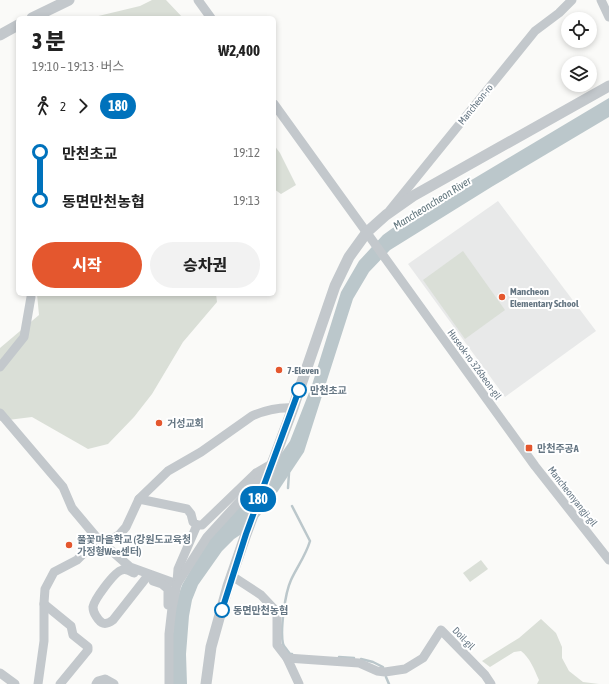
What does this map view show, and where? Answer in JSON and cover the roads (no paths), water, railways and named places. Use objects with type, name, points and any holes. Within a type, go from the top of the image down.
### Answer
[{"type":"street","points":[[36,16],[69,0]]},
{"type":"street","points":[[198,0],[210,16]]},
{"type":"street","name":"Mancheon-ro","points":[[232,576],[269,469],[293,408],[335,286],[349,257],[370,237],[386,215],[535,31],[559,13],[572,0]]},
{"type":"street","points":[[601,0],[609,17]]},
{"type":"street","points":[[0,35],[16,27]]},
{"type":"street","name":"Mancheon-ro","points":[[386,215],[413,196],[609,86]]},
{"type":"street","points":[[276,107],[370,237]]},
{"type":"street","name":"Huseok-ro 326beon-gil","points":[[370,237],[535,466]]},
{"type":"street","points":[[0,367],[24,337],[31,297]]},
{"type":"street","points":[[98,539],[105,541],[110,540],[123,532],[139,499],[168,471],[201,452],[252,416],[280,407],[293,408]]},
{"type":"street","points":[[0,413],[63,486],[72,508],[98,539],[130,567],[177,584]]},
{"type":"street","name":"Mancheonyangji-gil","points":[[535,466],[609,560]]},
{"type":"street","points":[[196,525],[202,525],[256,473],[269,469]]},
{"type":"street","points":[[177,584],[207,537],[269,469]]},
{"type":"street","points":[[139,499],[187,509],[196,525]]},
{"type":"street","points":[[167,684],[169,634],[178,569],[196,525]]},
{"type":"street","points":[[38,684],[44,641],[45,589],[54,572],[77,560],[98,539]]},
{"type":"street","points":[[146,578],[113,620],[107,624],[100,623],[93,610],[93,606],[97,598],[116,574],[125,569],[162,584],[168,589],[169,598],[166,635],[167,684]]},
{"type":"street","points":[[206,684],[211,647],[232,576],[261,595],[277,612],[277,645],[287,658],[299,684]]},
{"type":"street","points":[[44,604],[71,626],[73,635],[88,647],[60,684]]},
{"type":"street","name":"Doil-gil","points":[[287,658],[359,663],[377,671],[385,672],[405,669],[423,658],[441,630],[486,675],[491,684]]},
{"type":"street","points":[[0,673],[15,684]]},
{"type":"street","points":[[96,684],[105,679],[114,684]]},
{"type":"waterway","points":[[288,488],[289,473]]},
{"type":"waterway","points":[[292,506],[310,541],[291,580],[285,602],[282,638],[285,648],[290,654],[292,654]]},
{"type":"waterway","points":[[339,657],[354,658]]},
{"type":"waterway","points":[[361,659],[373,662],[383,667]]},
{"type":"waterway","points":[[386,677],[389,684]]},
{"type":"place","name":"Mancheon Elementary School","points":[[502,297]]},
{"type":"place","name":"7-Eleven","points":[[279,370]]},
{"type":"place","name":"만천초교","points":[[299,390]]},
{"type":"place","name":"거성교회","points":[[159,423]]},
{"type":"place","name":"만천주공A","points":[[529,448]]},
{"type":"place","name":"풀꽃마을학교 (강원도교육청 가정형Wee센터)","points":[[69,545]]},
{"type":"place","name":"동면만천농협","points":[[222,610]]},
{"type":"water label","name":"Mancheoncheon River","points":[[432,203]]}]
